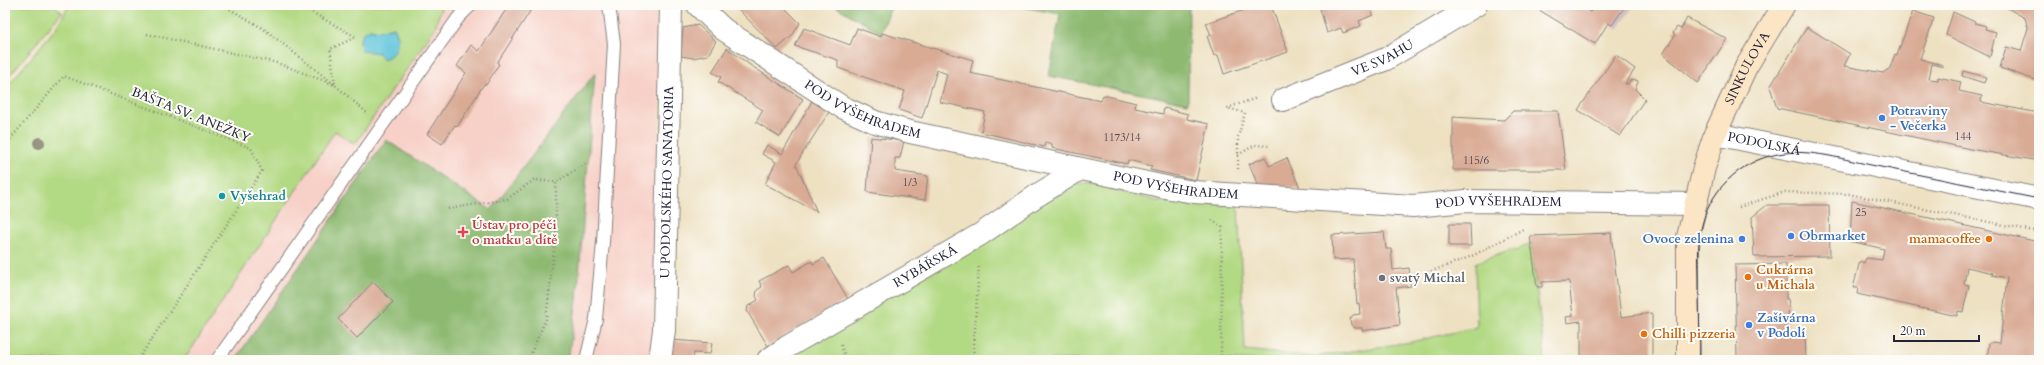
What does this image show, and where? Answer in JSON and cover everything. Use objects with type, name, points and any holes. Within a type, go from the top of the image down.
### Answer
[{"type":"street","name":"U PODOLSKÉHO SANATORIA","points":[[660,360],[664,330],[671,5]]},
{"type":"street","name":"POD VYŠEHRADEM","points":[[698,5],[723,29],[736,38],[842,107],[875,122],[910,132],[1194,192],[1413,206],[1466,201],[1695,204]]},
{"type":"street","name":"VE SVAHU","points":[[1283,100],[1386,58],[1476,5]]},
{"type":"street","name":"SINKULOVA","points":[[1715,134],[1746,67],[1784,5]]},
{"type":"street","name":"PODOLSKÁ","points":[[1688,360],[1688,237],[1695,204],[1715,134],[2039,199]]},
{"type":"street","name":"RYBÁŘSKÁ","points":[[768,360],[787,347],[840,318],[980,234],[1036,196],[1080,169]]},
{"type":"lane","points":[[217,360],[458,18],[471,5]]},
{"type":"lane","points":[[586,360],[596,320],[608,154],[614,44],[609,5]]},
{"type":"path","points":[[223,5],[264,29],[335,85],[382,126]]},
{"type":"path","points":[[299,5],[356,37],[330,49],[335,85]]},
{"type":"path","points":[[147,34],[277,63],[335,85]]},
{"type":"path","name":"BAŠTA SV. ANEŽKY","points":[[5,145],[64,76],[251,148],[262,171],[138,360]]},
{"type":"path","points":[[1239,194],[1238,137],[1245,114],[1227,108],[1274,93],[1283,100]]},
{"type":"path","points":[[1238,155],[1255,145],[1269,146]]},
{"type":"path","points":[[448,209],[507,199],[534,180],[556,182],[579,167],[608,154]]},
{"type":"path","points":[[528,360],[546,319],[556,234],[556,182]]},
{"type":"path","points":[[1739,207],[1785,192],[1849,194],[2039,232]]},
{"type":"path","points":[[2000,224],[2001,216]]},
{"type":"path","points":[[1205,218],[1212,220],[1222,227],[1221,360]]},
{"type":"path","points":[[1416,277],[1472,256],[1529,226]]},
{"type":"path","points":[[973,360],[980,234]]},
{"type":"shaded area","name":"Ústav pro péči o matku a dítě","points":[[442,5],[654,5],[660,35],[657,320],[651,360],[184,360],[335,131],[355,144],[435,28]]},
{"type":"shaded area","points":[[1579,5],[1634,5],[1618,29]]},
{"type":"green space","points":[[5,5],[54,5],[62,12],[5,81]]},
{"type":"green space","points":[[69,5],[442,5],[435,28],[355,144],[335,131],[184,360],[5,360],[5,89],[56,28]],"holes":[[[394,27],[398,36],[396,49],[380,53],[367,50],[370,29],[378,31]]]},
{"type":"green space","points":[[833,5],[892,5],[881,33]]},
{"type":"green space","points":[[1012,5],[1189,5],[1188,103],[1049,76],[1060,14]]},
{"type":"green space","points":[[595,73],[577,300],[569,354],[562,360],[235,360],[386,140],[491,210]],"holes":[[[373,283],[393,302],[358,338],[338,319]]]},
{"type":"green space","points":[[1076,183],[1094,184],[1157,201],[1238,205],[1245,350],[1313,357],[1411,342],[1477,327],[1475,263],[1515,249],[1516,251],[1531,243],[1545,360],[796,360],[801,350]]},
{"type":"water","points":[[394,27],[397,36],[397,46],[388,57],[383,59],[379,53],[362,51],[359,42],[363,33],[370,29],[378,31]]},
{"type":"building","points":[[509,5],[534,5],[497,63],[499,64],[486,85],[484,84],[457,127],[455,125],[442,144],[427,134],[466,73],[457,66],[471,45],[479,51]]},
{"type":"building","points":[[734,5],[782,5],[800,23],[792,36],[777,49]]},
{"type":"building","points":[[1259,5],[1271,5],[1288,52],[1224,74],[1218,55],[1214,56],[1207,36],[1211,35],[1206,23]]},
{"type":"building","points":[[1319,5],[1369,5],[1373,15],[1359,21],[1361,26],[1343,33],[1341,28],[1327,33]]},
{"type":"building","points":[[1531,5],[1579,5],[1590,12],[1595,5],[1626,5],[1612,25],[1608,23],[1595,44]]},
{"type":"building","points":[[2002,5],[2039,5],[2038,81],[2000,68],[2006,47],[2021,51],[2028,28],[2025,18]]},
{"type":"building","points":[[1913,11],[1934,18],[1920,59],[1943,65],[1943,67],[1932,64],[1929,79],[1938,80],[1938,77],[1961,82],[1959,91],[1982,96],[1981,102],[2039,113],[2039,161],[1970,149],[1777,108],[1770,87],[1807,27],[1850,54],[1844,66],[1883,73],[1890,68],[1895,54],[1897,55]]},
{"type":"building","points":[[1953,12],[1975,23],[1986,26],[1985,29],[1996,32],[1990,57],[1946,35]]},
{"type":"building","points":[[1687,18],[1727,39],[1698,83],[1663,54],[1675,35],[1673,33],[1677,27],[1681,29]]},
{"type":"building","points":[[698,25],[716,41],[708,55],[693,58],[681,56],[683,28]]},
{"type":"building","points":[[804,28],[850,45],[857,28],[881,37],[882,33],[973,60],[970,73],[1101,101],[1103,95],[1136,103],[1135,108],[1163,114],[1164,108],[1188,114],[1187,119],[1209,124],[1196,180],[1150,170],[1152,166],[1128,160],[1127,164],[1052,148],[1052,144],[1045,142],[1044,147],[981,132],[985,112],[940,102],[947,74],[937,70],[922,118],[899,110],[905,91],[838,68],[838,60],[795,46]]},
{"type":"building","points":[[727,48],[750,65],[803,99],[780,137],[756,122],[763,110],[718,82],[721,77],[712,72]]},
{"type":"building","points":[[1616,55],[1635,69],[1625,84],[1628,84],[1630,81],[1637,80],[1638,82],[1635,89],[1645,99],[1620,136],[1578,110]]},
{"type":"building","points":[[1963,71],[1986,77],[1984,83],[1962,76]]},
{"type":"building","points":[[812,101],[829,112],[796,164],[817,212],[765,184],[776,162],[762,154],[767,145],[782,154]]},
{"type":"building","points":[[1513,111],[1558,111],[1566,170],[1453,170],[1453,117],[1504,120]]},
{"type":"building","points":[[871,137],[904,141],[900,158],[895,158],[895,171],[928,176],[925,200],[867,192]]},
{"type":"building","points":[[1265,157],[1269,166],[1287,158],[1300,188],[1258,185],[1249,164]]},
{"type":"building","points":[[1852,201],[2039,242],[2039,360],[1987,360],[1989,344],[1993,342],[2000,343],[2007,278],[1967,267],[1964,284],[1969,285],[1963,312],[1958,311],[1957,316],[1857,294],[1858,288],[1853,288],[1860,261],[1864,263],[1866,258],[1882,260],[1884,249],[1850,241]]},
{"type":"building","name":"Obrmarket","points":[[1767,205],[1829,205],[1830,256],[1754,257],[1752,217]]},
{"type":"building","points":[[1449,224],[1470,224],[1471,246],[1449,246]]},
{"type":"building","name":"svatý Michal","points":[[1384,232],[1386,249],[1391,249],[1393,270],[1409,268],[1411,286],[1396,288],[1400,325],[1362,331],[1362,328],[1355,328],[1351,325],[1350,319],[1353,315],[1360,314],[1359,303],[1357,304],[1353,259],[1333,260],[1332,235]]},
{"type":"building","points":[[1611,233],[1621,317],[1652,313],[1652,360],[1581,360],[1581,321],[1567,323],[1566,317],[1573,316],[1569,281],[1542,282],[1542,287],[1537,287],[1530,236]]},
{"type":"building","points":[[824,258],[848,299],[768,346],[747,311],[748,306],[758,300],[756,296],[757,290],[762,287],[759,281],[789,265],[793,272],[812,261],[813,264]]},
{"type":"building","points":[[1786,264],[1786,299],[1788,299],[1789,305],[1787,333],[1805,333],[1806,360],[1737,360],[1735,265]]},
{"type":"building","points":[[373,282],[393,302],[357,338],[338,319]]},
{"type":"building","points":[[671,340],[712,343],[710,354],[694,353],[693,360],[669,360]]},
{"type":"tram line","points":[[1700,360],[1698,256],[1701,230],[1710,203],[1718,191],[1738,171],[1750,163],[1778,154],[1802,152],[1840,158],[2039,199]]},
{"type":"place","name":"Potraviny - Večerka","points":[[1882,118]]},
{"type":"place","name":"Vyšehrad","points":[[222,196]]},
{"type":"place","name":"Ústav pro péči o matku a dítě","points":[[463,232]]},
{"type":"place","name":"Obrmarket","points":[[1791,236]]},
{"type":"place","name":"Ovoce zelenina","points":[[1742,239]]},
{"type":"place","name":"mamacoffee","points":[[1989,239]]},
{"type":"place","name":"Cukrárna u Michala","points":[[1748,277]]},
{"type":"place","name":"svatý Michal","points":[[1382,278]]},
{"type":"place","name":"Zašívárna v Podolí","points":[[1749,325]]},
{"type":"place","name":"Chilli pizzeria","points":[[1644,334]]}]
